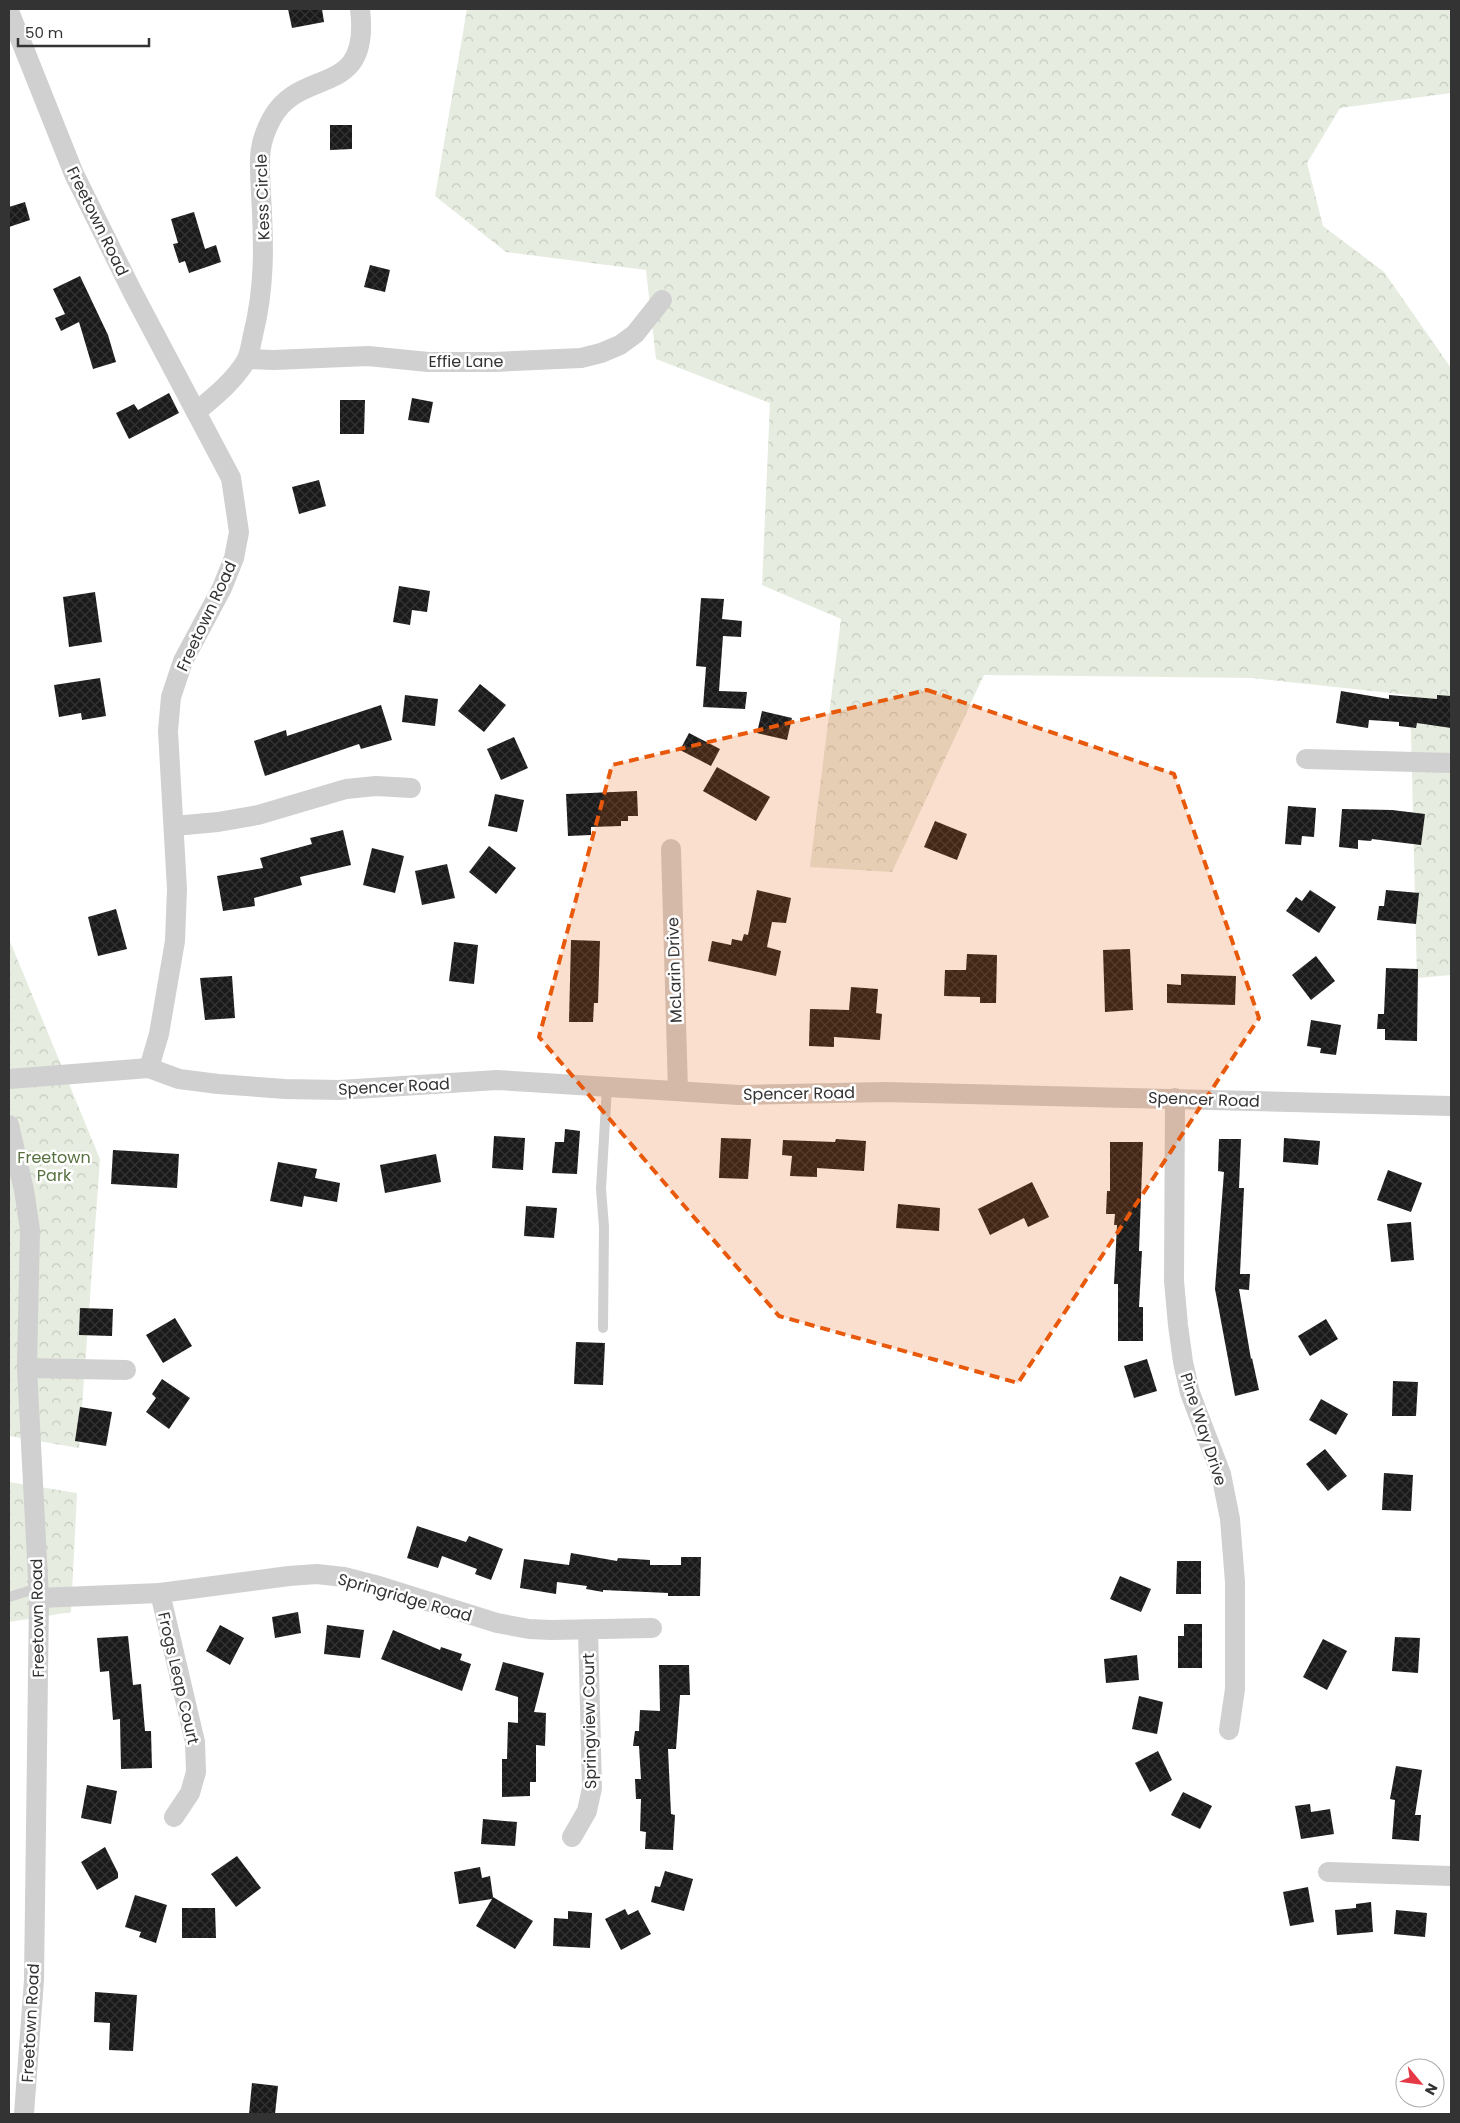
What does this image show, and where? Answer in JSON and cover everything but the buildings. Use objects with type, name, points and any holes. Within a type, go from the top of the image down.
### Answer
[{"type":"street","name":"Kess Circle","points":[[196,412],[219,393],[247,359],[258,314],[263,282],[264,251],[259,149],[264,132],[282,103],[307,87],[327,81],[342,73],[352,62],[358,50],[361,36],[360,9]]},
{"type":"street","name":"Freetown Road","points":[[9,11],[74,174],[133,293],[231,478],[239,532],[234,558],[222,588],[183,661],[171,697],[168,731],[177,889],[175,941],[159,1034],[149,1068]]},
{"type":"street","name":"Effie Lane","points":[[247,359],[274,360],[368,356],[428,362],[484,362],[581,358],[601,353],[620,345],[635,334],[662,300]]},
{"type":"street","points":[[1306,759],[1451,763]]},
{"type":"street","points":[[174,826],[218,822],[258,815],[346,790],[376,786],[411,788]]},
{"type":"street","name":"McLarin Drive","points":[[670,849],[678,1091]]},
{"type":"street","points":[[9,1078],[149,1068]]},
{"type":"street","name":"Spencer Road","points":[[149,1068],[178,1079],[285,1089],[339,1090],[497,1080],[739,1095],[885,1092],[1451,1106]]},
{"type":"street","name":"Pine Way Drive","points":[[1175,1098],[1174,1281],[1179,1334],[1190,1393],[1221,1474],[1230,1519],[1235,1582],[1235,1688],[1229,1730]]},
{"type":"street","name":"Freetown Road","points":[[9,1124],[24,1190],[30,1230],[27,1368],[38,1593],[34,1980],[24,2114]]},
{"type":"street","points":[[27,1368],[126,1370]]},
{"type":"street","name":"Springridge Road","points":[[38,1593],[160,1593],[317,1574],[344,1577],[379,1586],[497,1623],[551,1630],[652,1628]]},
{"type":"street","name":"Frogs Leap Court","points":[[160,1593],[195,1742],[196,1772],[190,1793],[174,1817]]},
{"type":"street","name":"Springview Court","points":[[572,1837],[587,1811],[592,1788],[588,1630]]},
{"type":"street","points":[[1328,1872],[1451,1876]]},
{"type":"lane","points":[[603,1328],[604,1227],[601,1189],[607,1087]]},
{"type":"lane","points":[[9,1597],[38,1593]]},
{"type":"highlighted area","points":[[927,690],[1174,774],[1259,1018],[1018,1383],[779,1316],[539,1037],[612,765]]},
{"type":"green space","points":[[467,9],[1451,9],[1451,93],[1340,108],[1307,163],[1323,226],[1384,272],[1451,368],[1451,975],[1417,978],[1410,695],[1252,678],[984,675],[892,872],[810,867],[841,619],[762,585],[770,403],[656,359],[646,270],[506,252],[435,196]]},
{"type":"green space","name":"Freetown Park","points":[[9,939],[100,1159],[79,1448],[9,1436]]},
{"type":"green space","points":[[9,1482],[77,1493],[71,1612],[9,1622]]}]
